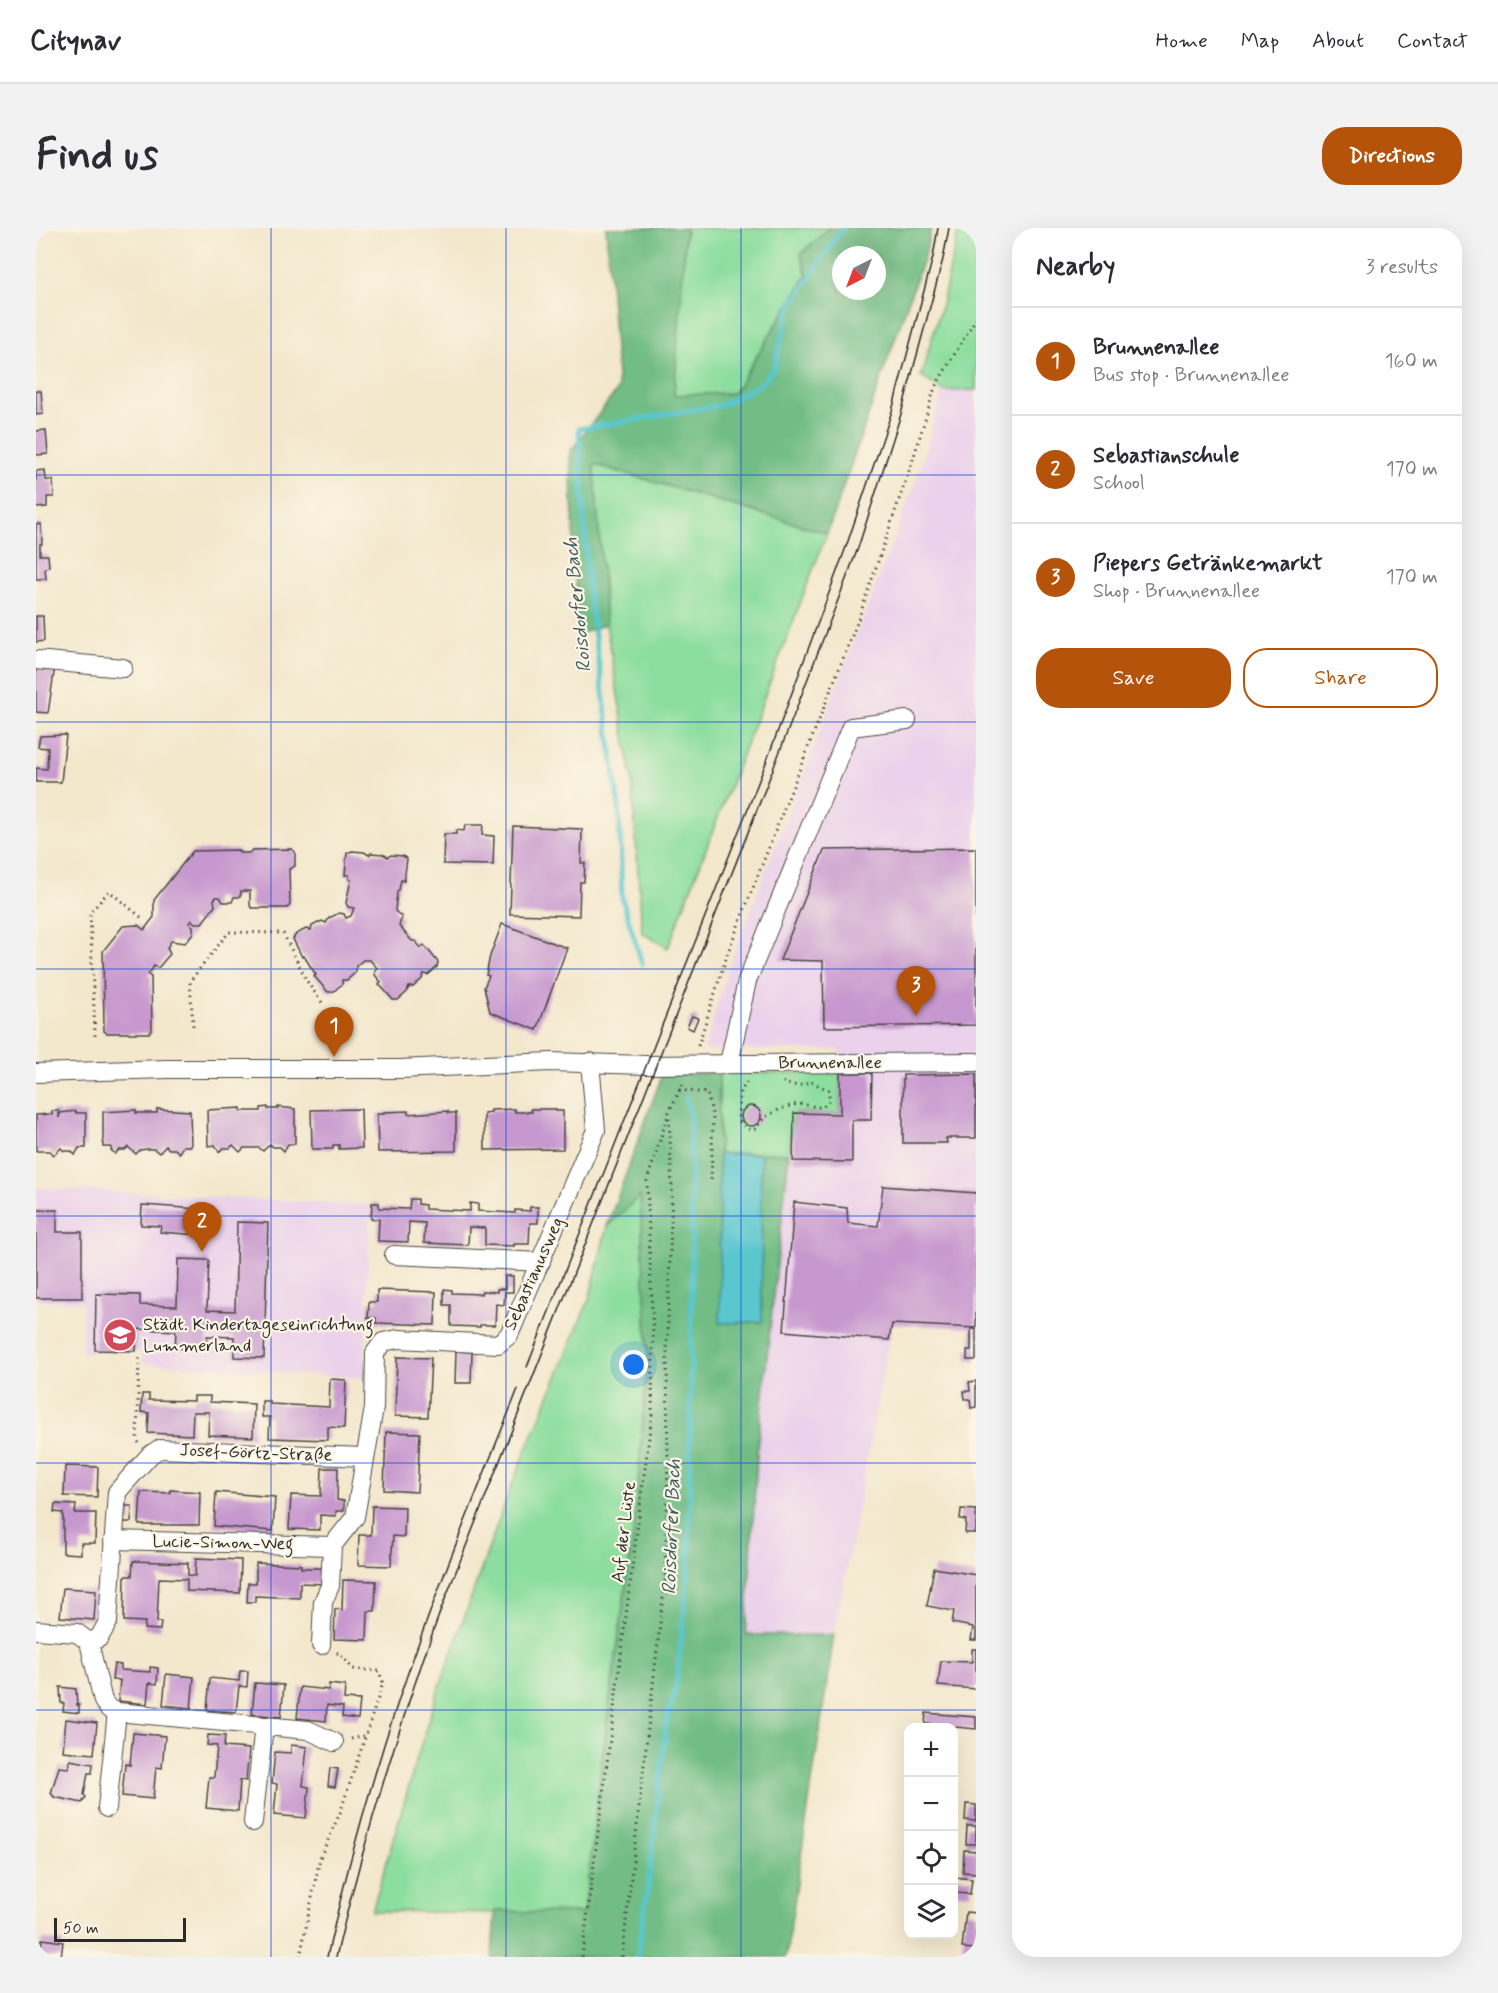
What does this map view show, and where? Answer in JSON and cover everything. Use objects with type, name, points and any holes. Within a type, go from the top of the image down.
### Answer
[{"type":"street","points":[[36,660],[123,668]]},
{"type":"street","points":[[729,1063],[747,981],[851,727],[907,720]]},
{"type":"street","name":"Brunnenallee","points":[[36,1073],[167,1069],[400,1069],[590,1062],[693,1064],[976,1062]]},
{"type":"street","name":"Sebastianusweg","points":[[332,1546],[355,1517],[374,1408],[375,1353],[383,1341],[398,1339],[498,1344],[509,1335],[596,1130],[590,1062]]},
{"type":"street","points":[[394,1255],[541,1262]]},
{"type":"street","name":"Josef-Görtz-Straße","points":[[150,1455],[159,1449],[364,1456]]},
{"type":"street","points":[[89,1642],[99,1638],[108,1622],[117,1492],[150,1455]]},
{"type":"street","name":"Lucie-Simon-Weg","points":[[113,1540],[332,1546]]},
{"type":"street","points":[[321,1645],[323,1602],[330,1586],[332,1546]]},
{"type":"street","points":[[36,1630],[77,1633],[89,1642],[103,1701],[117,1712],[308,1730],[334,1742]]},
{"type":"street","points":[[107,1808],[117,1712]]},
{"type":"street","points":[[253,1822],[264,1726]]},
{"type":"path","name":"Auf der Lüste","points":[[582,1957],[652,1414],[653,1338],[647,1181],[669,1112],[693,1064],[729,949],[857,623],[935,387],[976,318]]},
{"type":"path","points":[[95,1036],[90,913],[109,891],[142,918]]},
{"type":"path","points":[[193,1026],[190,981],[229,932],[283,933],[308,983],[323,1004]]},
{"type":"path","points":[[754,1063],[753,1079],[745,1083],[740,1092],[738,1120],[744,1128],[758,1127],[765,1117],[783,1107],[802,1103],[816,1108],[823,1107],[829,1100],[829,1090],[811,1082],[802,1086],[790,1085],[780,1080]]},
{"type":"path","points":[[679,1090],[707,1093],[713,1117],[711,1184]]},
{"type":"path","name":"Auf der Lüste","points":[[622,1957],[665,1580],[668,1463],[667,1352],[672,1189],[669,1112]]},
{"type":"path","points":[[140,1358],[137,1440],[150,1455]]},
{"type":"path","points":[[300,1957],[320,1858],[340,1813],[382,1683],[379,1671],[353,1669],[339,1653],[325,1653],[321,1645]]},
{"type":"shaded area","points":[[976,390],[976,1328],[892,1324],[834,1635],[746,1636],[758,1440],[794,1113],[840,1114],[840,1050],[704,1050],[728,969],[918,475],[942,391]]},
{"type":"shaded area","points":[[36,1188],[370,1205],[364,1378],[142,1363],[142,1352],[81,1352],[82,1302],[36,1300]]},
{"type":"green space","points":[[606,228],[686,228],[674,395],[734,393],[807,275],[801,254],[829,228],[931,228],[926,251],[827,533],[594,464],[606,624],[578,635],[570,452],[618,389]]},
{"type":"green space","points":[[686,228],[829,228],[801,254],[807,275],[734,393],[673,395]]},
{"type":"green space","points":[[959,228],[976,228],[976,390],[942,391],[921,376],[942,304]]},
{"type":"green space","points":[[593,464],[827,533],[668,948],[642,933],[632,779],[606,624]]},
{"type":"green space","points":[[719,1073],[840,1073],[840,1114],[794,1113],[789,1153],[719,1154]]},
{"type":"green space","points":[[719,1073],[719,1154],[789,1153],[758,1440],[746,1635],[834,1635],[786,1957],[492,1957],[495,1911],[584,1913],[608,1713],[635,1521],[648,1356],[640,1196],[607,1226],[662,1075]]},
{"type":"green space","points":[[640,1195],[648,1356],[635,1521],[608,1713],[584,1914],[372,1911],[432,1708],[508,1494],[589,1300],[607,1226]]},
{"type":"water","points":[[719,1154],[761,1154],[762,1322],[720,1323]]},
{"type":"building","points":[[36,391],[41,391],[43,414],[36,415]]},
{"type":"building","points":[[46,430],[48,454],[36,455],[36,431]]},
{"type":"building","points":[[45,470],[46,480],[53,480],[54,497],[47,497],[47,507],[36,508],[36,471]]},
{"type":"building","points":[[36,524],[41,524],[40,555],[48,555],[49,567],[45,568],[46,579],[36,579]]},
{"type":"building","points":[[36,616],[43,616],[44,641],[36,642]]},
{"type":"building","points":[[36,664],[55,666],[48,713],[36,712]]},
{"type":"building","points":[[66,735],[61,782],[36,782],[36,768],[47,769],[48,748],[38,747],[40,736]]},
{"type":"building","points":[[465,825],[483,825],[482,835],[494,836],[493,865],[443,864],[444,834],[456,834],[456,830],[464,831]]},
{"type":"building","points":[[513,826],[582,829],[581,863],[585,863],[584,882],[580,882],[579,916],[510,914]]},
{"type":"building","points":[[976,848],[976,1025],[824,1027],[823,961],[780,960],[824,850]]},
{"type":"building","points":[[292,849],[295,852],[295,866],[289,869],[290,905],[287,908],[252,908],[250,891],[241,891],[239,897],[234,897],[232,902],[223,902],[220,897],[216,897],[215,906],[202,923],[195,923],[191,920],[189,923],[193,926],[193,933],[185,943],[171,941],[167,948],[170,954],[158,968],[154,966],[148,975],[151,977],[152,1030],[149,1033],[107,1033],[104,1031],[103,951],[123,926],[138,925],[144,930],[154,917],[154,900],[193,851],[238,850],[240,853],[249,853],[252,850]]},
{"type":"building","points":[[352,851],[369,855],[371,853],[383,854],[388,857],[403,856],[407,859],[404,881],[401,880],[397,892],[395,911],[402,917],[399,926],[421,948],[424,945],[438,962],[437,967],[428,975],[424,974],[422,979],[413,987],[409,987],[398,1000],[393,1000],[379,984],[381,982],[375,975],[377,968],[370,960],[363,960],[356,966],[356,972],[347,980],[342,980],[342,984],[333,992],[328,992],[314,976],[316,975],[304,956],[302,957],[293,939],[296,934],[306,929],[311,930],[312,926],[322,921],[326,923],[329,918],[339,913],[344,914],[346,918],[351,916],[354,908],[348,907],[346,903],[351,880],[349,875],[345,875],[347,853]]},
{"type":"building","points":[[502,924],[567,948],[537,1030],[490,1012],[484,987],[489,976],[486,975],[490,956]]},
{"type":"building","points":[[692,1016],[698,1018],[693,1030],[687,1027]]},
{"type":"building","points":[[840,1073],[872,1073],[871,1120],[852,1120],[852,1162],[793,1161],[794,1113],[840,1114]]},
{"type":"building","points":[[976,1074],[976,1138],[946,1138],[947,1143],[903,1143],[903,1075]]},
{"type":"building","points":[[751,1106],[758,1109],[761,1116],[758,1123],[751,1126],[744,1123],[741,1116],[744,1109]]},
{"type":"building","points":[[268,1107],[268,1109],[278,1109],[278,1107],[295,1109],[295,1144],[288,1144],[284,1151],[270,1144],[263,1151],[259,1148],[244,1148],[240,1152],[233,1145],[219,1152],[215,1145],[208,1146],[207,1110],[241,1108],[241,1111],[261,1111],[261,1108]]},
{"type":"building","points":[[157,1109],[190,1111],[191,1146],[183,1146],[179,1153],[166,1146],[159,1153],[154,1149],[147,1149],[140,1150],[136,1154],[128,1147],[115,1154],[111,1147],[103,1147],[103,1112],[136,1110],[136,1113],[157,1113]]},
{"type":"building","points":[[361,1109],[362,1148],[339,1149],[339,1145],[333,1145],[333,1149],[312,1149],[311,1110]]},
{"type":"building","points":[[515,1109],[515,1112],[532,1112],[531,1109],[563,1111],[563,1149],[485,1150],[484,1113],[491,1112],[491,1110]]},
{"type":"building","points":[[52,1111],[59,1111],[59,1118],[60,1113],[76,1111],[76,1113],[86,1113],[86,1148],[79,1148],[75,1155],[61,1148],[54,1155],[50,1151],[36,1151],[36,1115],[52,1114]]},
{"type":"building","points":[[408,1111],[408,1114],[448,1111],[448,1113],[456,1113],[456,1151],[378,1152],[377,1114]]},
{"type":"building","points":[[883,1186],[976,1193],[976,1328],[892,1324],[889,1340],[784,1331],[794,1202],[847,1208],[848,1223],[878,1226]]},
{"type":"building","points":[[410,1199],[418,1199],[418,1204],[425,1205],[425,1209],[470,1211],[470,1203],[478,1204],[478,1211],[515,1213],[515,1210],[530,1211],[530,1207],[538,1207],[538,1223],[530,1223],[529,1244],[514,1244],[514,1246],[485,1245],[485,1228],[469,1227],[468,1245],[424,1243],[425,1223],[409,1222],[408,1242],[378,1241],[379,1219],[371,1219],[372,1203],[379,1203],[379,1208],[409,1209]]},
{"type":"building","points":[[142,1205],[213,1210],[212,1236],[160,1232],[161,1226],[141,1225]]},
{"type":"building","points":[[36,1210],[57,1210],[57,1232],[82,1232],[82,1298],[36,1298]]},
{"type":"building","points":[[237,1222],[268,1223],[264,1358],[234,1357],[234,1337],[207,1336],[206,1349],[175,1348],[176,1331],[136,1329],[136,1351],[95,1350],[96,1294],[140,1295],[140,1305],[177,1306],[178,1259],[209,1260],[207,1310],[235,1311]]},
{"type":"building","points":[[505,1276],[513,1276],[513,1292],[505,1292],[504,1305],[496,1304],[495,1325],[451,1326],[451,1305],[444,1305],[444,1289],[452,1290],[452,1293],[497,1292],[497,1289],[505,1289]]},
{"type":"building","points":[[377,1290],[436,1292],[435,1325],[376,1323],[376,1318],[368,1318],[369,1302],[377,1302]]},
{"type":"building","points":[[971,1329],[976,1329],[976,1360],[967,1360],[967,1350],[971,1350]]},
{"type":"building","points":[[456,1351],[472,1352],[471,1383],[455,1383]]},
{"type":"building","points":[[397,1357],[431,1358],[428,1417],[395,1416]]},
{"type":"building","points":[[330,1379],[346,1380],[344,1428],[328,1427],[328,1440],[269,1438],[270,1417],[262,1417],[262,1401],[270,1401],[270,1404],[329,1407]]},
{"type":"building","points":[[976,1381],[976,1407],[971,1408],[970,1399],[965,1399],[964,1391],[970,1391],[969,1382]]},
{"type":"building","points":[[142,1394],[149,1394],[149,1400],[194,1401],[194,1396],[210,1396],[210,1402],[254,1404],[253,1437],[208,1435],[209,1412],[193,1412],[192,1435],[148,1433],[149,1413],[141,1412]]},
{"type":"building","points":[[386,1432],[420,1433],[417,1492],[384,1490]]},
{"type":"building","points":[[65,1466],[98,1467],[97,1497],[64,1496]]},
{"type":"building","points":[[322,1468],[338,1468],[337,1500],[344,1501],[344,1511],[336,1511],[336,1516],[320,1515],[320,1530],[289,1529],[291,1495],[321,1496]]},
{"type":"building","points":[[170,1490],[200,1492],[199,1525],[139,1525],[141,1492],[170,1493]]},
{"type":"building","points":[[216,1492],[275,1497],[273,1531],[214,1526]]},
{"type":"building","points":[[55,1504],[76,1505],[75,1513],[96,1513],[95,1543],[81,1543],[81,1554],[63,1553],[63,1513],[54,1512]]},
{"type":"building","points":[[124,1506],[132,1506],[131,1522],[124,1522]]},
{"type":"building","points":[[372,1506],[405,1507],[404,1537],[393,1536],[391,1566],[358,1565],[359,1535],[371,1535]]},
{"type":"building","points":[[961,1509],[976,1510],[976,1533],[965,1533],[966,1520],[960,1519]]},
{"type":"building","points":[[196,1558],[241,1560],[240,1593],[187,1591],[187,1579],[159,1578],[157,1622],[161,1622],[160,1630],[144,1629],[145,1622],[124,1621],[125,1576],[132,1576],[133,1561],[188,1563],[188,1575],[195,1576]]},
{"type":"building","points":[[256,1563],[325,1568],[324,1584],[300,1583],[300,1598],[255,1596],[255,1602],[247,1602],[248,1583],[256,1583]]},
{"type":"building","points":[[934,1568],[976,1575],[976,1640],[971,1640],[973,1627],[952,1623],[954,1611],[927,1606]]},
{"type":"building","points":[[343,1580],[376,1581],[375,1611],[368,1611],[367,1640],[334,1639],[335,1609],[342,1610]]},
{"type":"building","points":[[63,1588],[96,1590],[94,1620],[60,1617]]},
{"type":"building","points":[[972,1649],[976,1649],[976,1689],[938,1686],[941,1661],[972,1662]]},
{"type":"building","points":[[114,1664],[121,1665],[121,1670],[150,1672],[150,1667],[158,1668],[157,1684],[149,1683],[147,1704],[118,1701],[120,1680],[112,1680]]},
{"type":"building","points":[[240,1671],[248,1671],[247,1687],[239,1686],[236,1712],[207,1710],[210,1678],[239,1681]]},
{"type":"building","points":[[166,1674],[194,1677],[191,1708],[163,1705]]},
{"type":"building","points":[[255,1683],[284,1685],[281,1717],[252,1714]]},
{"type":"building","points":[[329,1684],[345,1686],[344,1699],[360,1700],[358,1719],[342,1717],[343,1707],[327,1705],[326,1721],[297,1718],[300,1687],[329,1690]]},
{"type":"building","points":[[60,1687],[76,1689],[79,1713],[63,1711],[64,1703],[61,1703]]},
{"type":"building","points":[[926,1713],[976,1717],[976,1729],[958,1727],[958,1723],[925,1723]]},
{"type":"building","points":[[66,1719],[97,1723],[94,1754],[63,1751]]},
{"type":"building","points":[[133,1733],[165,1736],[162,1768],[156,1767],[153,1799],[122,1796],[125,1764],[130,1765]]},
{"type":"building","points":[[208,1735],[225,1736],[224,1747],[249,1749],[246,1781],[240,1780],[238,1811],[206,1808],[209,1777],[214,1777],[217,1746],[207,1745]]},
{"type":"building","points":[[291,1745],[307,1747],[303,1786],[309,1787],[306,1818],[274,1815],[277,1784],[272,1783],[275,1752],[291,1753]]},
{"type":"building","points":[[70,1760],[93,1764],[92,1773],[88,1773],[84,1795],[86,1797],[82,1803],[54,1797],[51,1793],[59,1767],[69,1768]]},
{"type":"building","points":[[330,1768],[338,1769],[335,1787],[328,1786]]},
{"type":"building","points":[[966,1804],[976,1805],[976,1821],[965,1820]]},
{"type":"building","points":[[967,1826],[976,1826],[976,1844],[966,1844]]},
{"type":"building","points":[[964,1850],[976,1851],[976,1873],[963,1872]]},
{"type":"building","points":[[958,1877],[972,1879],[970,1894],[958,1893]]},
{"type":"building","points":[[966,1912],[976,1913],[976,1949],[962,1948]]},
{"type":"building","points":[[42,1939],[63,1942],[61,1957],[40,1957]]},
{"type":"waterway","name":"Roisdorfer Bach","points":[[642,964],[622,898],[619,806],[588,586],[579,429],[722,405],[762,383],[774,368],[790,306],[843,228]]},
{"type":"waterway","name":"Roisdorfer Bach","points":[[637,1957],[648,1888],[666,1724],[676,1686],[689,1564],[692,1255],[690,1111],[685,1097]]},
{"type":"tram line","points":[[527,1367],[767,760],[846,547],[892,411],[933,257],[938,228]]},
{"type":"tram line","points":[[336,1957],[383,1783],[440,1612],[858,548],[901,414],[943,259],[949,228]]},
{"type":"tram line","points":[[327,1957],[361,1823],[402,1690],[444,1576],[518,1389]]},
{"type":"place","name":"Piepers Getränkemarkt","points":[[916,1016]]},
{"type":"place","name":"Brunnenallee","points":[[334,1057]]},
{"type":"place","name":"Sebastianschule","points":[[202,1252]]},
{"type":"place","name":"Städt. Kindertageseinrichtung Lummerland","points":[[120,1335]]}]
